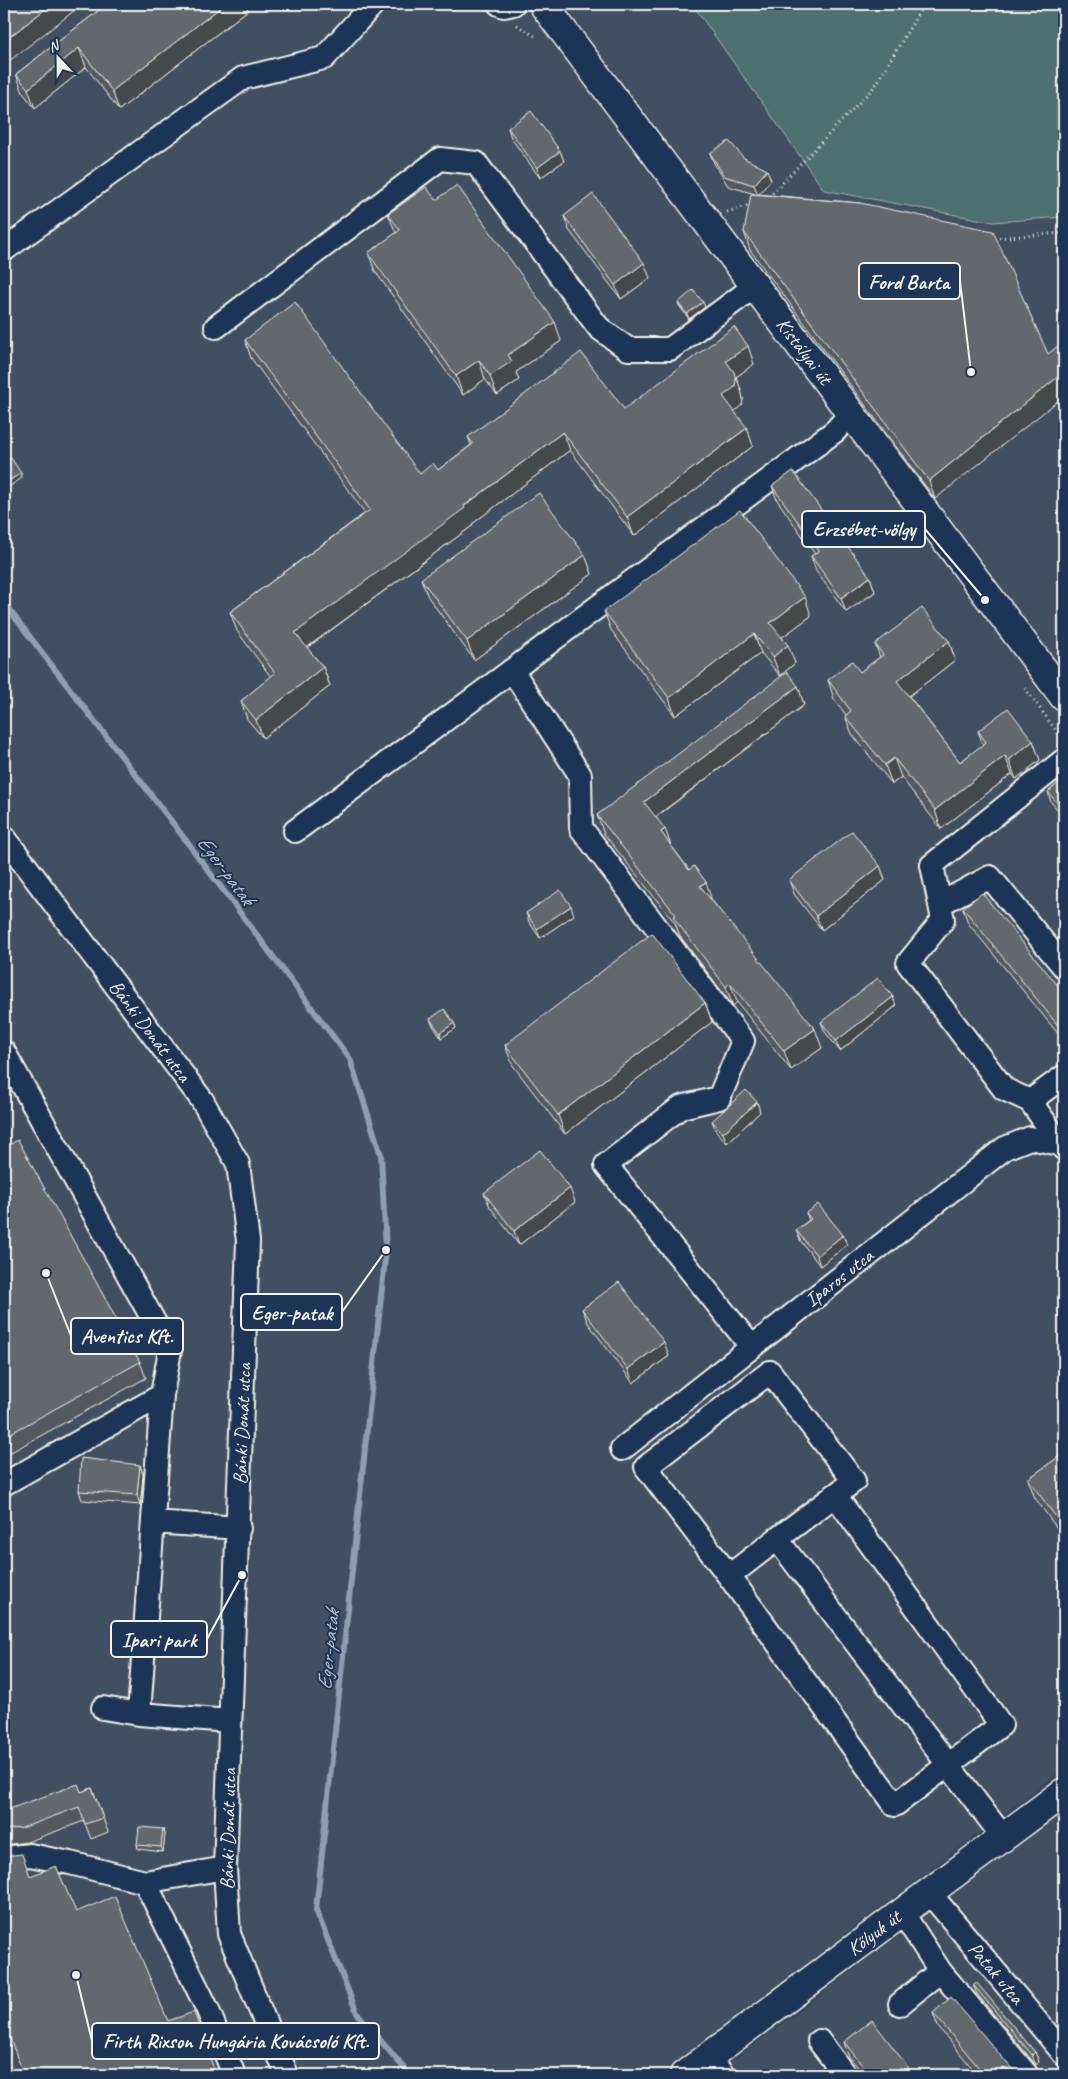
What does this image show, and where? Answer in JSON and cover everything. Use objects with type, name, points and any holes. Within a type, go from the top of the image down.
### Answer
[{"type":"main road","name":"Kistályai út","points":[[544,4],[1064,697]]},
{"type":"main road","name":"Kőlyuk út","points":[[684,2075],[716,2066],[928,1891],[1064,1792]]},
{"type":"street","points":[[4,250],[243,78],[324,58],[373,4]]},
{"type":"street","points":[[500,4],[504,6],[513,4]]},
{"type":"street","points":[[216,327],[440,159],[476,163],[599,328],[628,349],[670,349],[755,286]]},
{"type":"street","points":[[295,831],[835,431],[851,414]]},
{"type":"street","points":[[512,670],[580,774],[581,828],[743,1041],[719,1098],[681,1107],[606,1165],[751,1346]]},
{"type":"street","points":[[1062,1146],[1030,1101],[1004,1089],[908,963],[943,920],[932,865],[1064,760]]},
{"type":"street","name":"Bánki Donát utca","points":[[4,837],[202,1100],[238,1164],[248,1241],[239,1528],[225,1868],[229,1934],[287,2075]]},
{"type":"street","points":[[940,904],[990,877],[1064,967]]},
{"type":"street","points":[[4,1052],[170,1350],[162,1396],[138,1714]]},
{"type":"street","points":[[1030,1101],[1064,1076]]},
{"type":"street","name":"Iparos utca","points":[[622,1449],[1005,1148],[1030,1138],[1062,1146]]},
{"type":"street","points":[[729,1576],[777,1539],[835,1495],[854,1481],[770,1372],[646,1467],[729,1576],[895,1805],[1001,1725],[835,1495]]},
{"type":"street","points":[[4,1484],[162,1396]]},
{"type":"street","points":[[153,1522],[239,1528]]},
{"type":"street","points":[[777,1539],[1003,1837]]},
{"type":"street","points":[[103,1708],[138,1714],[230,1721]]},
{"type":"street","points":[[4,1858],[30,1855],[145,1882],[225,1868]]},
{"type":"street","points":[[145,1882],[207,2008],[234,2075]]},
{"type":"street","name":"Patak utca","points":[[928,1891],[1064,2054]]},
{"type":"street","points":[[902,1912],[940,1971],[1027,2075]]},
{"type":"street","points":[[900,2004],[940,1971]]},
{"type":"street","points":[[819,2041],[845,2075]]},
{"type":"path","points":[[775,200],[766,200],[875,86],[924,4]]},
{"type":"path","points":[[705,218],[758,202]]},
{"type":"path","points":[[986,236],[995,238],[1064,233]]},
{"type":"shaded area","points":[[4,4],[692,4],[824,190],[993,222],[1064,217],[1064,1769],[658,2075],[4,2075]]},
{"type":"shaded area","points":[[1064,1809],[1064,2075],[712,2075],[794,2015]]},
{"type":"green space","points":[[692,4],[1064,4],[1064,217],[993,222],[824,190]]},
{"type":"building","points":[[4,4],[52,4],[4,41]]},
{"type":"building","points":[[107,4],[225,4],[112,91],[79,48],[28,89],[16,74]]},
{"type":"building","points":[[531,111],[560,151],[537,168],[508,128]]},
{"type":"building","points":[[729,141],[744,158],[767,170],[754,185],[724,176],[710,153]]},
{"type":"building","points":[[457,185],[555,322],[508,355],[512,361],[490,376],[479,360],[456,376],[368,253],[400,230],[388,214],[426,187],[436,200]]},
{"type":"building","points":[[593,194],[644,263],[615,285],[564,216]]},
{"type":"building","points":[[751,194],[860,203],[993,231],[1048,354],[1064,341],[1064,372],[929,481],[744,232]]},
{"type":"building","points":[[693,290],[703,302],[687,314],[678,303]]},
{"type":"building","points":[[295,302],[420,474],[433,463],[438,470],[473,444],[468,437],[581,352],[624,409],[734,327],[748,346],[726,361],[734,372],[736,380],[735,387],[723,396],[747,428],[627,517],[563,432],[464,506],[465,508],[295,633],[323,667],[256,720],[241,701],[275,673],[230,612],[370,510],[245,340]]},
{"type":"building","points":[[11,458],[21,473],[4,484],[4,462]]},
{"type":"building","points":[[793,471],[870,577],[841,598],[811,556],[819,551],[772,486]]},
{"type":"building","points":[[539,493],[585,555],[467,641],[421,579]]},
{"type":"building","points":[[740,510],[805,597],[770,623],[788,645],[773,657],[754,634],[669,698],[604,611]]},
{"type":"building","points":[[922,608],[949,641],[897,681],[960,762],[986,742],[978,731],[1008,708],[1033,741],[1009,760],[1005,756],[935,810],[894,758],[885,765],[845,716],[851,711],[828,680],[852,661],[860,672],[883,655],[875,644]]},
{"type":"building","points":[[787,672],[798,686],[644,802],[665,829],[661,832],[689,870],[694,866],[706,882],[700,886],[815,1029],[784,1051],[730,983],[726,987],[673,917],[676,915],[597,815]]},
{"type":"building","points":[[1064,778],[1064,811],[1048,792]]},
{"type":"building","points":[[852,831],[880,866],[816,916],[789,880]]},
{"type":"building","points":[[560,890],[571,906],[537,929],[526,913]]},
{"type":"building","points":[[982,893],[1064,993],[1064,1033],[963,908]]},
{"type":"building","points":[[652,933],[705,1003],[558,1115],[505,1045]]},
{"type":"building","points":[[878,978],[893,997],[836,1041],[821,1022]]},
{"type":"building","points":[[444,1009],[454,1023],[440,1033],[430,1019]]},
{"type":"building","points":[[746,1090],[757,1102],[723,1133],[712,1121]]},
{"type":"building","points":[[18,1140],[140,1362],[4,1437],[4,1148]]},
{"type":"building","points":[[540,1150],[570,1188],[514,1231],[484,1193]]},
{"type":"building","points":[[818,1204],[843,1235],[817,1256],[796,1230],[811,1219],[806,1213]]},
{"type":"building","points":[[619,1282],[664,1342],[628,1369],[582,1309]]},
{"type":"building","points":[[1064,1453],[1064,1528],[1028,1479]]},
{"type":"building","points":[[81,1458],[140,1465],[137,1495],[79,1491]]},
{"type":"building","points":[[78,1784],[81,1792],[92,1788],[103,1818],[85,1824],[79,1807],[22,1828],[4,1830],[4,1811]]},
{"type":"building","points":[[139,1827],[163,1829],[161,1847],[137,1845]]},
{"type":"building","points":[[22,1854],[30,1876],[56,1866],[76,1912],[115,1896],[168,2021],[194,2012],[216,2075],[24,2075],[4,2023],[4,1856]]},
{"type":"building","points":[[976,1982],[1035,2052],[1032,2055],[973,1985]]},
{"type":"building","points":[[951,1997],[1012,2069],[1018,2073],[1027,2072],[1029,2075],[985,2075],[933,2013]]},
{"type":"building","points":[[872,2020],[914,2075],[870,2075],[844,2042]]},
{"type":"waterway","name":"Eger-patak","points":[[4,603],[350,1059],[381,1155],[386,1250],[316,1910],[357,2013],[410,2075]]},
{"type":"place","name":"Ford Barta","points":[[971,372]]},
{"type":"place","name":"Erzsébet-völgy","points":[[985,600]]},
{"type":"place","name":"Eger-patak","points":[[386,1250]]},
{"type":"place","name":"Aventics Kft.","points":[[46,1273]]},
{"type":"place","name":"Ipari park","points":[[242,1575]]},
{"type":"place","name":"Firth Rixson Hungária Kovácsoló Kft.","points":[[76,1975]]}]
